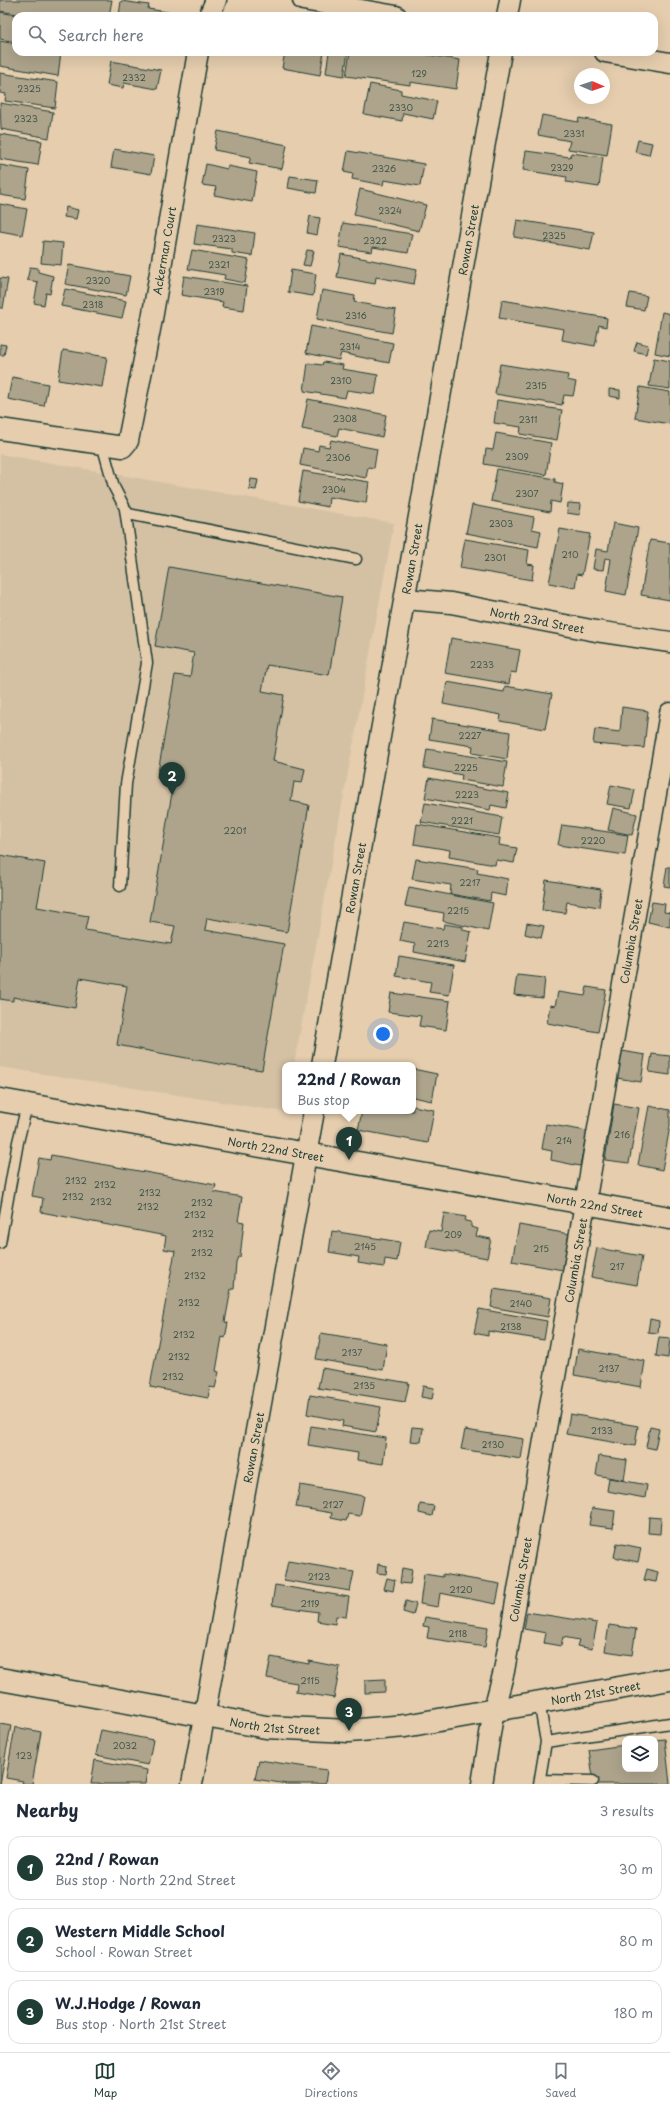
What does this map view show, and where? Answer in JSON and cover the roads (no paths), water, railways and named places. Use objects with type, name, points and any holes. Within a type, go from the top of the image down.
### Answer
[{"type":"main road","name":"North 22nd Street","points":[[0,1100],[670,1218]]},
{"type":"main road","name":"North 21st Street","points":[[0,1679],[266,1727],[349,1731],[405,1726],[670,1679]]},
{"type":"street","points":[[210,12],[216,0]]},
{"type":"street","points":[[303,0],[373,12]]},
{"type":"street","points":[[508,12],[510,0]]},
{"type":"street","name":"Ackerman Court","points":[[102,444],[123,447],[128,441],[152,319],[197,56]]},
{"type":"street","name":"Rowan Street","points":[[323,1062],[500,56]]},
{"type":"street","points":[[629,56],[670,63]]},
{"type":"street","points":[[0,429],[102,444]]},
{"type":"street","name":"North 23rd Street","points":[[404,599],[452,603],[596,631],[670,642]]},
{"type":"street","name":"Columbia Street","points":[[482,1784],[494,1709],[505,1663],[670,713]]},
{"type":"street","name":"Rowan Street","points":[[192,1784],[313,1114]]},
{"type":"lane","points":[[102,444],[114,487],[128,514],[356,559]]},
{"type":"lane","points":[[120,886],[126,784],[147,663],[125,509]]},
{"type":"lane","points":[[0,1243],[18,1142],[28,1105]]},
{"type":"lane","points":[[539,1702],[546,1742],[540,1782],[594,1781]]},
{"type":"lane","points":[[546,1742],[670,1723]]},
{"type":"place","name":"Western Middle School","points":[[172,795]]},
{"type":"place","name":"22nd / Rowan","points":[[349,1160]]},
{"type":"place","name":"W.J.Hodge / Rowan","points":[[349,1731]]}]
